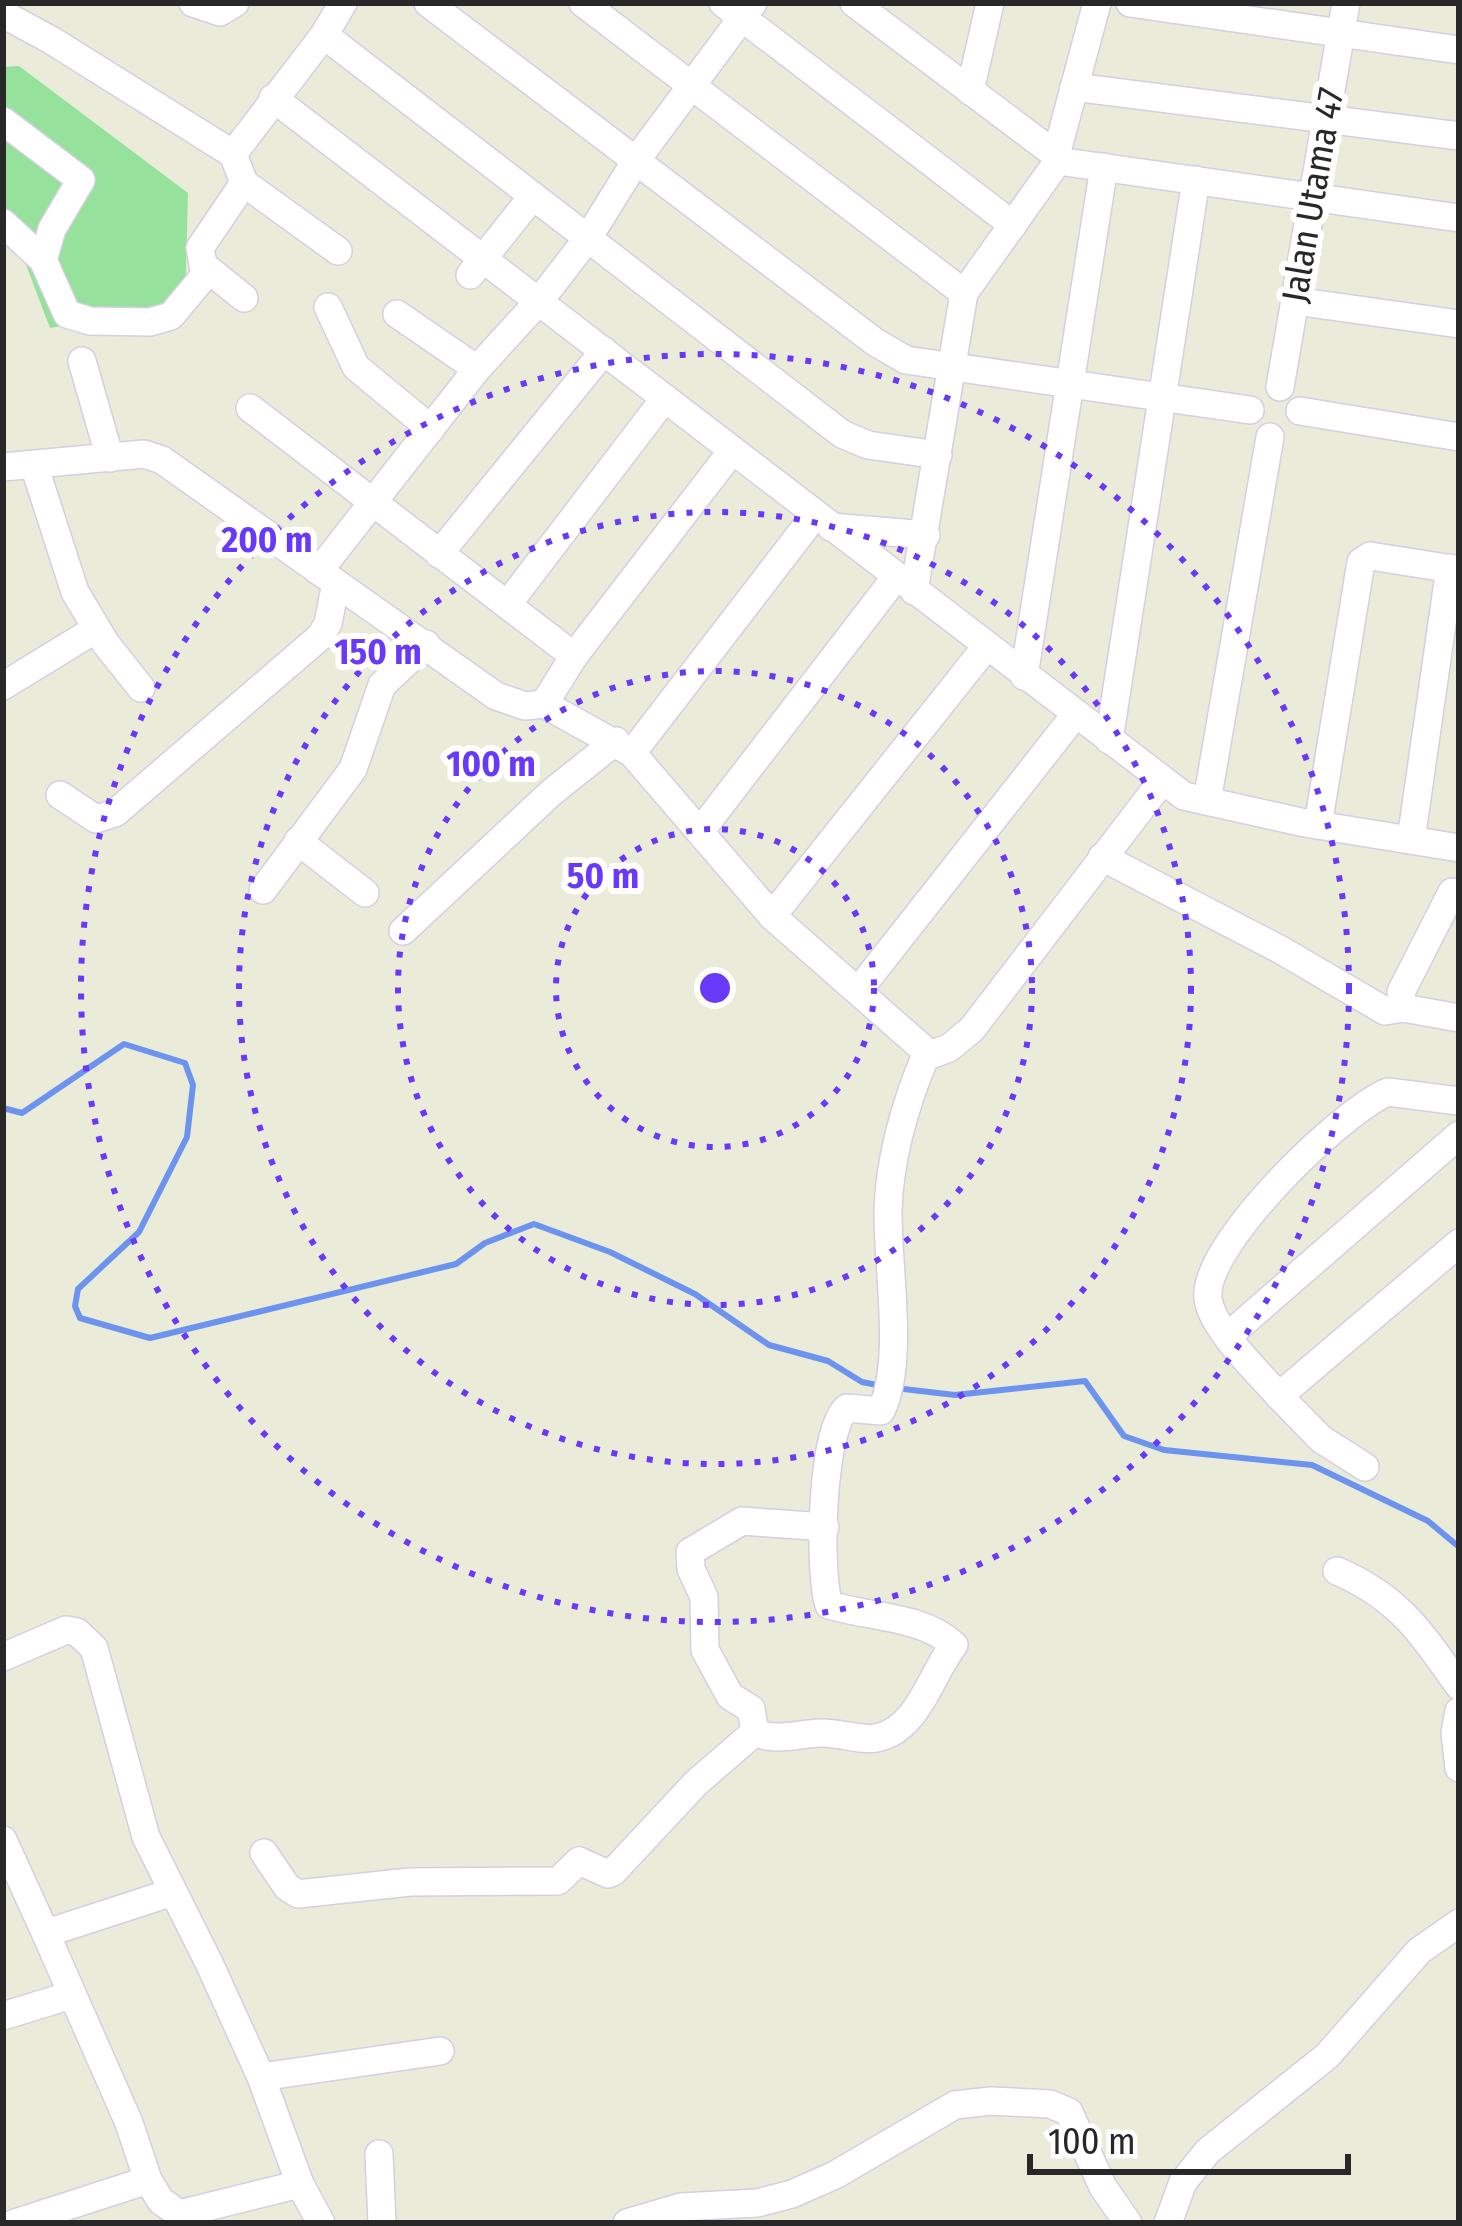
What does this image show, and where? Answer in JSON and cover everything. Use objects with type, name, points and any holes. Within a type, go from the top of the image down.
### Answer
[{"type":"street","points":[[193,3],[220,12],[235,3]]},
{"type":"street","points":[[233,154],[343,3]]},
{"type":"street","points":[[428,3],[874,342],[906,361],[1250,410]]},
{"type":"street","points":[[583,3],[964,293]]},
{"type":"street","points":[[854,3],[1057,158],[1459,218]]},
{"type":"street","points":[[970,91],[990,3]]},
{"type":"street","points":[[701,829],[905,584],[926,535],[964,293],[1057,158],[1097,3]]},
{"type":"street","points":[[1130,3],[1459,50]]},
{"type":"street","name":"Jalan Utama 47","points":[[1280,388],[1346,3]]},
{"type":"street","points":[[59,796],[96,819],[115,813],[321,636],[328,623],[327,577],[372,504],[588,238],[740,8],[1013,225]]},
{"type":"street","points":[[3,14],[233,154],[244,183],[338,250]]},
{"type":"street","points":[[324,35],[842,434],[868,445],[938,455]]},
{"type":"street","points":[[1074,87],[1459,136]]},
{"type":"street","points":[[273,98],[477,266],[540,300],[1184,796],[1459,848]]},
{"type":"street","points":[[3,122],[81,181],[52,229],[43,260]]},
{"type":"street","points":[[1024,676],[1104,167]]},
{"type":"street","points":[[1108,740],[1196,180]]},
{"type":"street","points":[[3,223],[43,260],[67,314],[90,321],[150,322],[171,316],[201,284],[205,275],[199,255],[208,232],[244,183]]},
{"type":"street","points":[[477,266],[532,197]]},
{"type":"street","points":[[203,265],[244,298]]},
{"type":"street","points":[[1295,301],[1459,324]]},
{"type":"street","points":[[328,307],[356,368],[431,429]]},
{"type":"street","points":[[397,314],[477,369]]},
{"type":"street","points":[[440,554],[604,350]]},
{"type":"street","points":[[82,361],[110,458]]},
{"type":"street","points":[[1280,388],[1294,396],[1300,411],[1291,431],[1270,437],[1257,430],[1250,410],[1257,395],[1280,388]]},
{"type":"street","points":[[507,605],[664,398]]},
{"type":"street","points":[[250,408],[574,656]]},
{"type":"street","points":[[1300,411],[1459,437]]},
{"type":"street","points":[[1207,801],[1270,437]]},
{"type":"street","points":[[544,704],[574,656],[732,451]]},
{"type":"street","points":[[141,688],[96,628],[12,463],[144,454],[162,460],[507,701],[544,704],[624,747],[701,829],[772,916],[928,1053]]},
{"type":"street","points":[[823,521],[926,535]]},
{"type":"street","points":[[403,931],[552,792],[624,747],[823,521]]},
{"type":"street","points":[[1318,825],[1361,562],[1370,556],[1454,569],[1411,840]]},
{"type":"street","points":[[3,686],[96,628]]},
{"type":"street","points":[[263,890],[353,769],[382,685],[426,644]]},
{"type":"street","points":[[772,916],[986,647]]},
{"type":"street","points":[[858,991],[1075,715]]},
{"type":"street","points":[[928,1053],[950,1048],[971,1029],[1162,781]]},
{"type":"street","points":[[298,841],[365,893]]},
{"type":"street","points":[[1102,857],[1281,950],[1385,1011],[1403,1008],[1459,1018]]},
{"type":"street","points":[[1403,1008],[1402,992],[1448,926],[1452,892]]},
{"type":"street","points":[[755,1732],[765,1737],[881,1736],[916,1709],[938,1664],[954,1646],[904,1620],[830,1606],[824,1573],[833,1432],[839,1415],[850,1408],[877,1413],[889,1388],[891,1173],[908,1100],[928,1053]]},
{"type":"street","points":[[1365,1467],[1311,1431],[1228,1336],[1211,1310],[1211,1271],[1237,1230],[1284,1177],[1380,1095],[1396,1091],[1459,1101]]},
{"type":"street","points":[[1228,1336],[1459,1135]]},
{"type":"street","points":[[1279,1396],[1459,1243]]},
{"type":"street","points":[[755,1732],[751,1709],[730,1696],[705,1650],[704,1597],[691,1569],[690,1552],[742,1521],[825,1527]]},
{"type":"street","points":[[1337,1571],[1373,1586],[1400,1610],[1459,1685]]},
{"type":"street","points":[[3,1657],[66,1630],[94,1648],[146,1837],[261,2078],[300,2184],[321,2223]]},
{"type":"street","points":[[1459,1711],[1455,1732],[1459,1768]]},
{"type":"street","points":[[264,1853],[287,1888],[298,1894],[410,1882],[558,1881],[579,1861],[608,1874],[696,1783],[755,1732]]},
{"type":"street","points":[[3,1840],[129,2123],[148,2180],[161,2200],[179,2214],[300,2184]]},
{"type":"street","points":[[49,1941],[56,1930],[173,1892]]},
{"type":"street","points":[[1168,2223],[1183,2182],[1208,2151],[1327,2056],[1419,1951],[1459,1923]]},
{"type":"street","points":[[3,2016],[71,1995]]},
{"type":"street","points":[[261,2078],[440,2051]]},
{"type":"street","points":[[627,2223],[792,2194],[835,2175],[944,2110],[968,2102],[1050,2104],[1069,2112],[1109,2197],[1128,2223]]},
{"type":"street","points":[[379,2153],[382,2223]]},
{"type":"street","points":[[16,2223],[148,2180]]},
{"type":"green space","points":[[19,66],[188,193],[185,305],[50,328],[17,241],[3,242],[3,67]]},
{"type":"waterway","points":[[3,1108],[22,1113],[124,1044],[185,1063],[193,1085],[187,1137],[139,1232],[78,1289],[75,1306],[80,1318],[150,1338],[456,1264],[485,1243],[534,1224],[610,1252],[695,1294],[769,1345],[828,1361],[862,1382],[882,1386]]},
{"type":"waterway","points":[[895,1388],[955,1395],[1085,1381],[1124,1436],[1164,1450],[1312,1465],[1428,1521],[1459,1547]]}]
